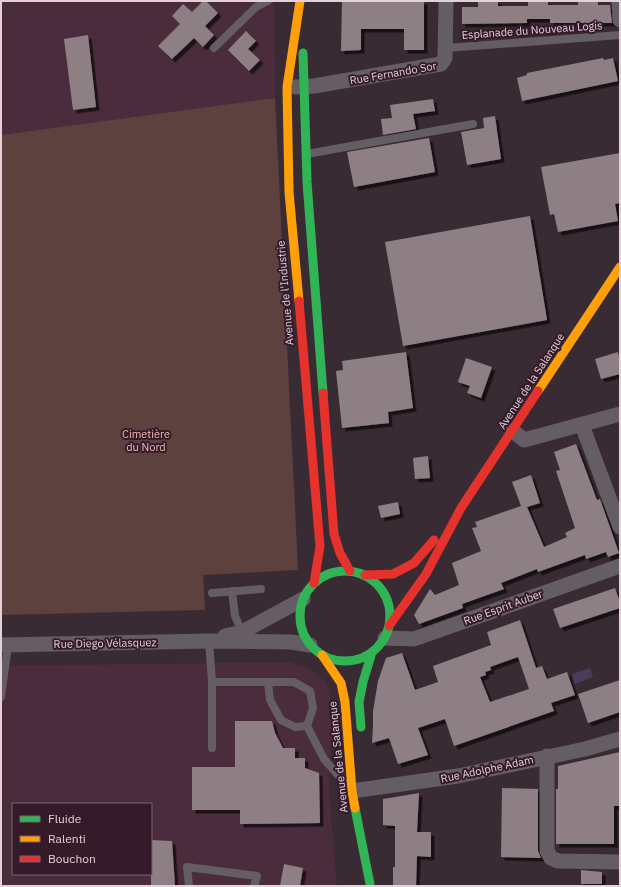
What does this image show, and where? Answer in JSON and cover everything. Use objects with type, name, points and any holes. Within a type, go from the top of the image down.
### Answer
[{"type":"street","name":"Avenue de l'Industrie","points":[[301,1],[304,86],[297,155],[289,192],[320,546],[314,583]]},
{"type":"street","name":"Avenue de l'Industrie","points":[[301,1],[287,87],[297,155],[307,182],[334,534],[337,548],[350,571]]},
{"type":"street","name":"Rue Fernando Sor","points":[[304,86],[314,86],[442,64],[445,58],[446,48],[446,1]]},
{"type":"street","points":[[619,1],[620,20]]},
{"type":"street","points":[[287,87],[304,86]]},
{"type":"street","points":[[294,257],[313,256]]},
{"type":"street","name":"Avenue de la Salanque","points":[[387,632],[426,574],[461,508],[620,267]]},
{"type":"street","points":[[513,431],[524,440],[620,414]]},
{"type":"street","points":[[582,425],[620,526]]},
{"type":"street","name":"Avenue de la Salanque","points":[[365,575],[394,574],[414,563],[461,508]]},
{"type":"street","name":"Rue Esprit Auber","points":[[387,632],[414,639],[620,566]]},
{"type":"street","points":[[361,733],[359,702],[372,652],[387,632],[390,610],[386,596],[377,583],[365,575],[350,571],[337,571],[331,573],[314,583],[303,599],[300,611],[300,623],[304,635],[310,645],[322,655],[334,660],[348,661],[361,658],[372,652]]},
{"type":"street","name":"Rue Diego Vélasquez","points":[[208,641],[242,632],[303,599]]},
{"type":"street","name":"Rue Diego Vélasquez","points":[[4,645],[208,641],[291,642],[310,645]]},
{"type":"street","name":"Avenue de la Salanque","points":[[322,655],[340,683],[345,702],[361,790],[370,885]]},
{"type":"street","name":"Rue Adolphe Adam","points":[[361,790],[458,776],[620,740]]},
{"type":"street","points":[[547,756],[547,851],[550,858],[558,861],[620,862]]},
{"type":"street","name":"Avenue de la Salanque","points":[[365,810],[370,885]]},
{"type":"lane","points":[[214,48],[256,7],[268,1]]},
{"type":"lane","name":"Esplanade du Nouveau Logis","points":[[446,48],[620,35]]},
{"type":"lane","points":[[297,155],[473,124]]},
{"type":"lane","points":[[212,593],[261,589]]},
{"type":"lane","points":[[232,591],[236,616],[242,632]]},
{"type":"lane","points":[[208,641],[212,682],[212,748]]},
{"type":"lane","points":[[1,697],[4,645]]},
{"type":"lane","points":[[212,682],[294,682],[310,692],[313,708],[307,726],[324,758],[361,790]]},
{"type":"lane","points":[[268,682],[270,700],[281,720],[295,727],[307,726]]},
{"type":"lane","points":[[189,886],[187,867],[257,876],[254,886]]},
{"type":"shaded area","points":[[1,1],[274,1],[275,98],[1,135]]},
{"type":"shaded area","points":[[289,662],[302,666],[318,674],[327,685],[332,705],[329,793],[337,886],[1,886],[1,666]]},
{"type":"shaded area","points":[[590,668],[593,677],[575,684],[572,674]]},
{"type":"green space","name":"Cimetière du Nord","points":[[275,98],[298,570],[203,575],[205,610],[1,615],[1,135]]},
{"type":"building","points":[[203,1],[206,1],[218,13],[205,26],[214,35],[203,47],[194,38],[172,59],[158,46],[180,24],[172,16],[183,4],[192,12]]},
{"type":"building","points":[[342,1],[424,1],[424,50],[404,50],[404,29],[361,29],[361,50],[341,51]]},
{"type":"building","points":[[478,1],[498,1],[498,6],[528,6],[528,1],[548,1],[548,5],[578,5],[578,1],[598,1],[598,5],[610,5],[612,23],[550,23],[550,19],[527,19],[527,23],[462,24],[462,7],[478,7]]},
{"type":"building","points":[[246,31],[256,41],[248,49],[260,60],[249,71],[228,50]]},
{"type":"building","points":[[88,35],[96,107],[73,110],[64,39]]},
{"type":"building","points":[[603,58],[604,60],[613,58],[618,81],[522,101],[517,78],[527,75],[527,73]]},
{"type":"building","points":[[433,99],[435,111],[413,114],[416,129],[383,135],[381,119],[392,118],[390,105]]},
{"type":"building","points":[[495,116],[501,159],[467,165],[461,132],[484,128],[483,118]]},
{"type":"building","points":[[429,138],[435,172],[354,187],[347,152]]},
{"type":"building","points":[[620,153],[620,203],[615,204],[618,221],[558,232],[554,214],[550,215],[541,167]]},
{"type":"building","points":[[530,216],[547,320],[403,346],[385,242]]},
{"type":"building","points":[[406,352],[413,408],[388,412],[389,423],[342,428],[336,371],[343,370],[342,361]]},
{"type":"building","points":[[618,352],[620,374],[601,379],[595,359]]},
{"type":"building","points":[[466,358],[492,367],[481,398],[467,393],[470,386],[458,382]]},
{"type":"building","points":[[576,444],[597,500],[600,499],[619,553],[608,557],[606,552],[586,559],[585,555],[538,572],[537,569],[501,583],[504,589],[462,604],[463,608],[419,624],[414,615],[430,589],[435,595],[459,585],[452,563],[481,551],[472,528],[477,527],[475,522],[521,506],[512,482],[531,475],[540,503],[527,507],[544,547],[567,537],[565,533],[575,528],[556,471],[560,470],[554,452]]},
{"type":"building","points":[[428,456],[430,478],[415,479],[413,458]]},
{"type":"building","points":[[398,502],[400,514],[381,518],[378,506]]},
{"type":"building","points":[[615,588],[620,602],[620,608],[560,628],[553,609]]},
{"type":"building","points":[[520,620],[536,668],[542,666],[547,679],[567,672],[575,695],[551,703],[554,711],[454,746],[445,719],[418,728],[428,755],[398,764],[389,738],[372,743],[373,711],[378,681],[386,658],[402,653],[415,690],[438,682],[433,666],[491,645],[487,632]],"holes":[[[518,657],[529,689],[490,702],[480,677],[486,675],[485,672],[491,670],[490,667]]]},
{"type":"building","points":[[620,680],[620,712],[588,723],[578,694]]},
{"type":"building","points":[[235,721],[272,721],[275,733],[283,748],[295,748],[295,758],[305,758],[305,768],[319,773],[320,823],[240,824],[240,810],[192,810],[192,767],[235,767]]},
{"type":"building","points":[[620,752],[620,806],[614,806],[614,844],[556,844],[556,789],[558,789],[558,766]]},
{"type":"building","points":[[502,788],[538,789],[538,851],[541,858],[501,857]]},
{"type":"building","points":[[419,793],[417,832],[431,832],[431,857],[417,856],[416,886],[393,886],[393,867],[395,867],[395,826],[383,825],[383,799]]},
{"type":"building","points":[[152,840],[172,841],[175,886],[151,886]]},
{"type":"building","points":[[284,864],[303,868],[300,886],[280,886]]},
{"type":"building","points":[[581,870],[602,872],[602,884],[581,884]]},
{"type":"traffic: fast","points":[[303,53],[307,182],[323,393]]},
{"type":"traffic: fast","points":[[345,571],[362,574],[377,584],[387,599],[390,616],[387,633],[377,648],[362,658],[345,661],[328,658],[313,648],[303,633],[300,616],[303,599],[313,584],[328,574],[345,571]]},
{"type":"traffic: fast","points":[[361,727],[359,702],[372,652]]},
{"type":"traffic: fast","points":[[355,808],[370,884]]},
{"type":"traffic: slow","points":[[299,301],[289,192],[287,87],[300,1]]},
{"type":"traffic: slow","points":[[538,391],[620,267]]},
{"type":"traffic: slow","points":[[322,655],[341,683],[345,702],[352,791],[355,808]]},
{"type":"traffic: jam","points":[[299,301],[320,546],[314,583]]},
{"type":"traffic: jam","points":[[389,626],[426,574],[461,508],[538,391]]},
{"type":"traffic: jam","points":[[323,393],[334,534],[340,553],[350,571]]},
{"type":"traffic: jam","points":[[365,575],[393,574],[414,563],[434,540]]}]
